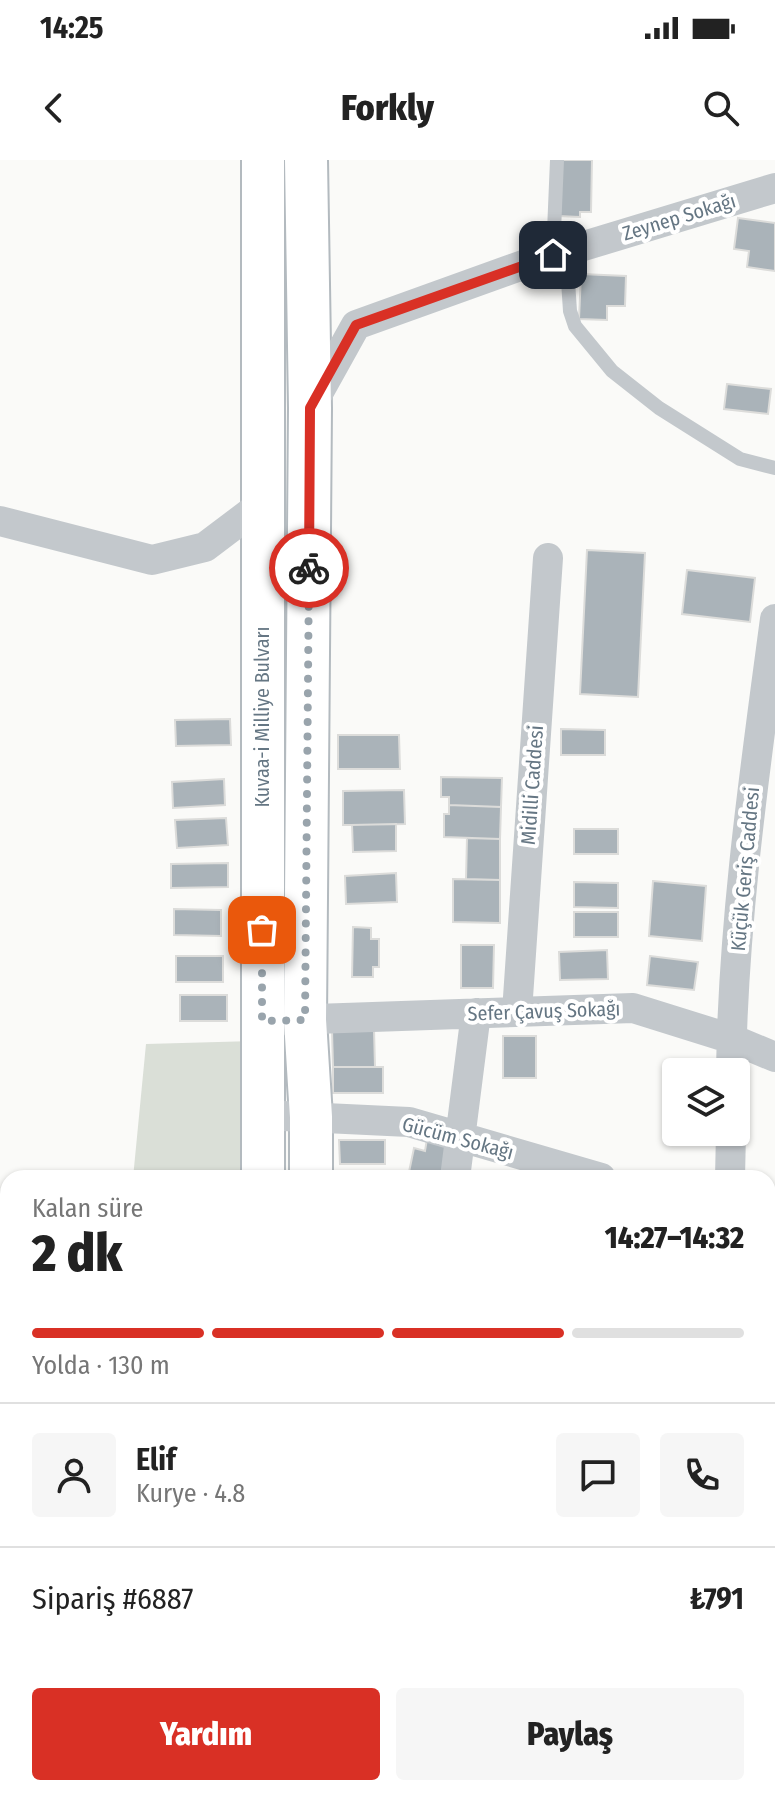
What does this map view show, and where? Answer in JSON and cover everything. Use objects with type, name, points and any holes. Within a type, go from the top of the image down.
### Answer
[{"type":"main road","name":"Kuvaa-i Milliye Bulvarı","points":[[263,160],[263,1170]]},
{"type":"main road","points":[[306,160],[310,408],[305,1020],[311,1170]]},
{"type":"street","name":"Zeynep Sokağı","points":[[310,408],[356,325],[559,253],[775,188]]},
{"type":"street","points":[[0,521],[152,560],[205,547],[262,504]]},
{"type":"street","name":"Midilli Caddesi","points":[[517,1012],[548,558]]},
{"type":"street","name":"Küçük Geriş Caddesi","points":[[731,1058],[747,821],[775,619]]},
{"type":"street","name":"Sefer Çavuş Sokağı","points":[[262,1021],[633,1008],[732,1039],[775,1057]]},
{"type":"street","points":[[456,1170],[476,1013]]},
{"type":"street","name":"Gücüm Sokağı","points":[[262,1115],[409,1122],[573,1170]]},
{"type":"street","points":[[730,1170],[731,1146]]},
{"type":"lane","points":[[557,160],[559,253],[575,326],[612,371],[659,408],[740,459],[775,468]]},
{"type":"shaded area","points":[[254,1041],[253,1170],[134,1170],[146,1044]]},
{"type":"building","points":[[560,160],[592,160],[591,212],[580,212],[580,217],[558,216]]},
{"type":"building","points":[[738,218],[775,223],[775,271],[747,267],[749,251],[734,249]]},
{"type":"building","points":[[581,274],[626,276],[625,306],[607,306],[607,320],[579,319]]},
{"type":"building","points":[[727,384],[771,389],[768,414],[724,409]]},
{"type":"building","points":[[587,550],[645,553],[638,697],[580,694]]},
{"type":"building","points":[[687,570],[755,578],[750,622],[682,614]]},
{"type":"building","points":[[230,719],[231,745],[176,746],[175,720]]},
{"type":"building","points":[[561,729],[605,730],[605,755],[561,755]]},
{"type":"building","points":[[338,735],[399,735],[400,769],[338,769]]},
{"type":"building","points":[[441,777],[502,778],[501,807],[449,805],[449,797],[441,797]]},
{"type":"building","points":[[224,779],[225,805],[173,808],[172,782]]},
{"type":"building","points":[[404,790],[405,824],[343,825],[343,791]]},
{"type":"building","points":[[449,805],[501,807],[500,839],[444,837],[444,814],[449,814]]},
{"type":"building","points":[[226,818],[228,845],[177,848],[175,820]]},
{"type":"building","points":[[396,824],[396,851],[353,852],[352,825]]},
{"type":"building","points":[[574,829],[618,829],[618,854],[574,854]]},
{"type":"building","points":[[467,838],[500,839],[500,880],[466,879]]},
{"type":"building","points":[[228,863],[228,887],[171,888],[171,864]]},
{"type":"building","points":[[396,873],[397,902],[346,904],[345,876]]},
{"type":"building","points":[[453,879],[500,880],[500,923],[453,922]]},
{"type":"building","points":[[653,881],[706,886],[702,941],[649,936]]},
{"type":"building","points":[[574,882],[618,883],[618,908],[574,907]]},
{"type":"building","points":[[174,909],[221,910],[221,936],[174,935]]},
{"type":"building","points":[[574,912],[618,912],[618,937],[574,937]]},
{"type":"building","points":[[353,927],[371,928],[371,939],[379,939],[379,967],[373,967],[373,977],[352,977]]},
{"type":"building","points":[[461,945],[494,945],[493,988],[461,988]]},
{"type":"building","points":[[607,950],[608,979],[560,980],[559,952]]},
{"type":"building","points":[[176,956],[223,956],[223,982],[176,982]]},
{"type":"building","points":[[650,956],[698,962],[694,990],[647,985]]},
{"type":"building","points":[[180,995],[227,995],[227,1021],[180,1021]]},
{"type":"building","points":[[374,1029],[375,1067],[333,1067],[332,1030]]},
{"type":"building","points":[[503,1036],[536,1036],[536,1078],[503,1078]]},
{"type":"building","points":[[333,1067],[383,1067],[383,1093],[333,1093]]},
{"type":"building","points":[[427,1139],[451,1144],[446,1170],[409,1170],[414,1148],[425,1151]]},
{"type":"building","points":[[339,1140],[385,1140],[385,1164],[340,1164]]},
{"type":"way so far","points":[[262,930],[262,1021],[305,1020],[309,568]]},
{"type":"route","points":[[309,568],[310,408],[356,325],[553,255]]}]
